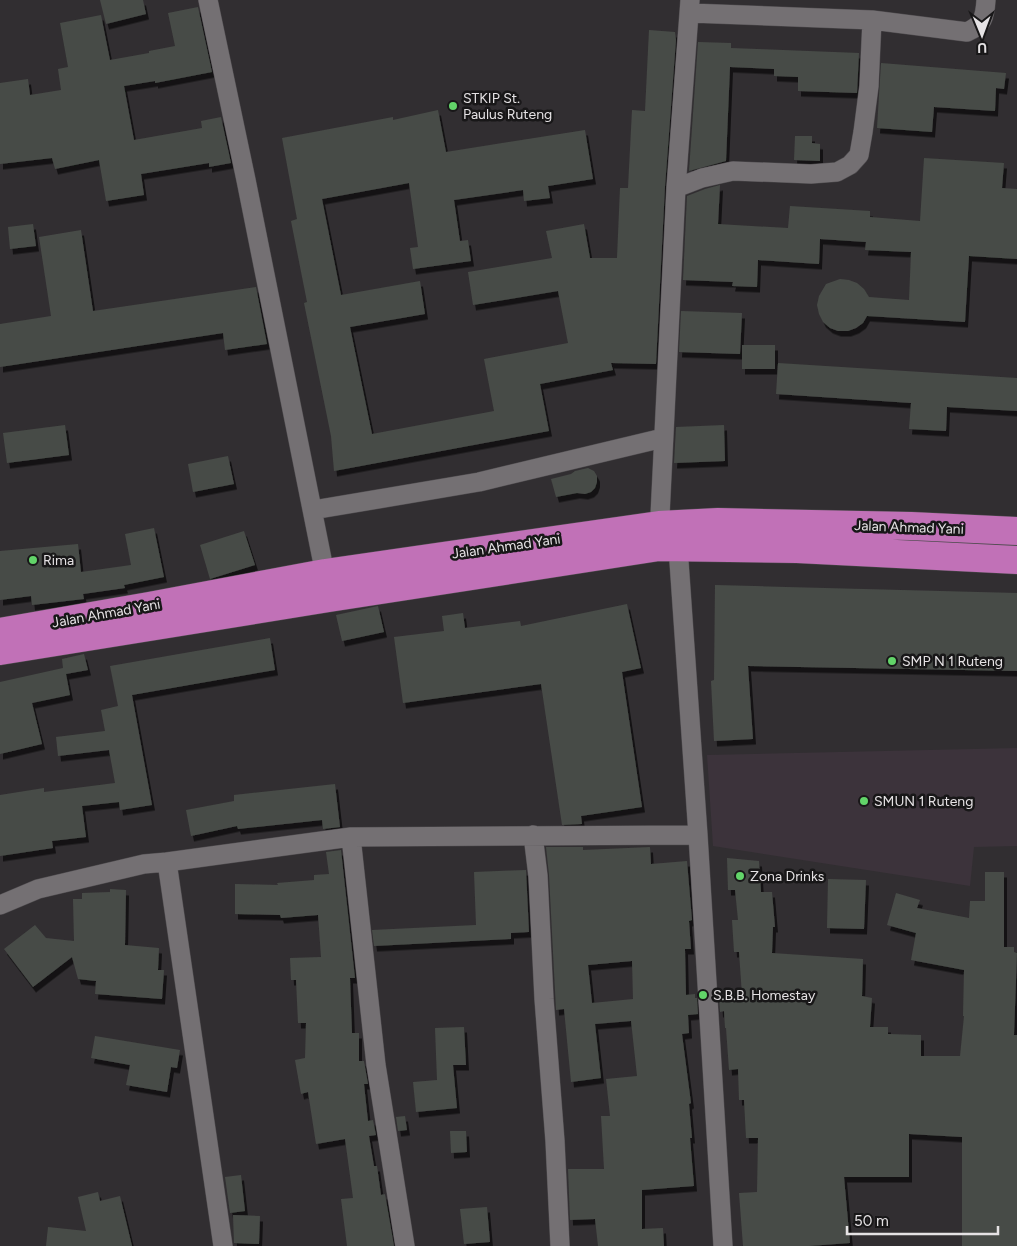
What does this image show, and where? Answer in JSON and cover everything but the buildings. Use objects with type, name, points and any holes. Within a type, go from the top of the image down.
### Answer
[{"type":"highway","name":"Jalan Ahmad Yani","points":[[0,632],[149,606],[327,585],[665,540],[718,522],[911,526],[1017,531]]},
{"type":"highway","points":[[911,526],[912,555]]},
{"type":"highway","name":"Jalan Ahmad Yani","points":[[665,540],[1017,560]]},
{"type":"highway","name":"Jalan Ahmad Yani","points":[[0,651],[327,585]]},
{"type":"street","points":[[208,0],[327,585]]},
{"type":"street","points":[[723,1246],[698,835],[665,540],[663,438],[676,188],[690,7],[872,20],[967,32],[977,27],[983,19],[986,0]]},
{"type":"street","points":[[676,188],[702,178],[733,171],[811,174],[837,172],[850,165],[859,155],[863,132],[869,86],[872,20]]},
{"type":"street","points":[[313,510],[479,482],[663,438]]},
{"type":"street","points":[[0,905],[38,889],[144,864],[350,837],[698,835]]},
{"type":"street","points":[[533,836],[538,876],[560,1246]]},
{"type":"street","points":[[350,837],[376,1065],[405,1246]]},
{"type":"street","points":[[167,862],[223,1246]]},
{"type":"shaded area","name":"SMUN 1 Ruteng","points":[[1017,748],[1017,846],[974,847],[970,886],[713,846],[707,755]]},
{"type":"place","name":"STKIP St. Paulus Ruteng","points":[[453,106]]},
{"type":"place","name":"Rima","points":[[33,560]]},
{"type":"place","name":"SMP N 1 Ruteng","points":[[892,661]]},
{"type":"place","name":"SMUN 1 Ruteng","points":[[864,801]]},
{"type":"place","name":"Zona Drinks","points":[[740,876]]},
{"type":"place","name":"S.B.B. Homestay","points":[[703,995]]}]
